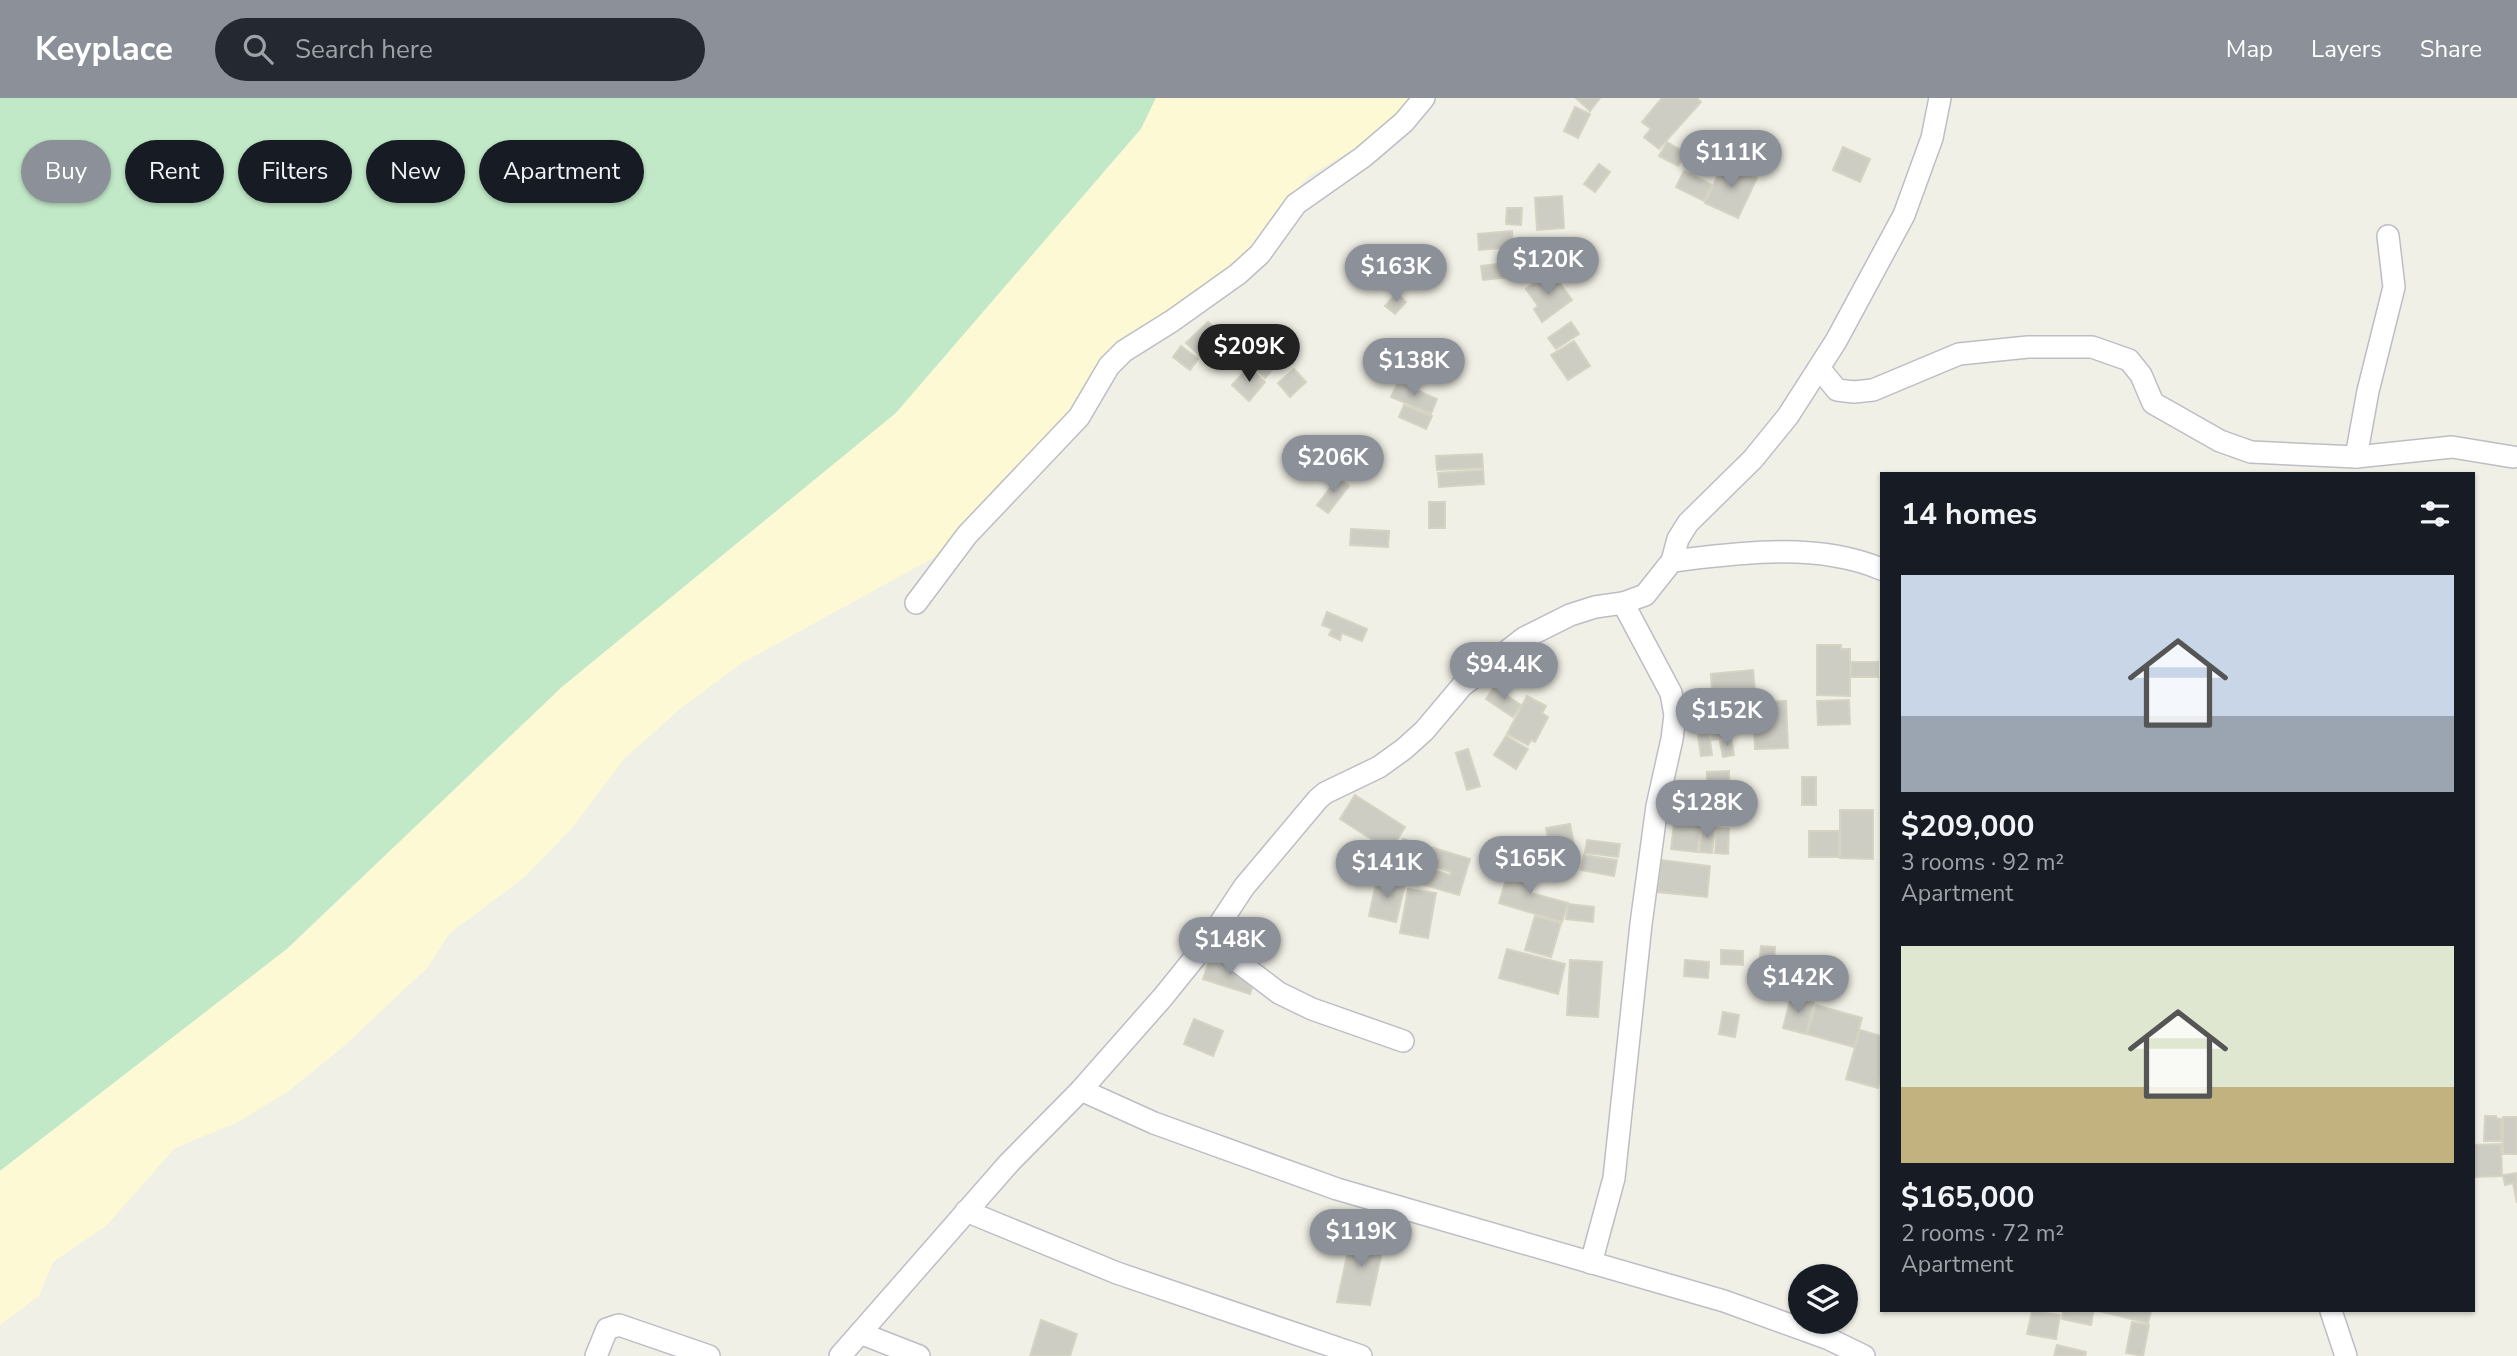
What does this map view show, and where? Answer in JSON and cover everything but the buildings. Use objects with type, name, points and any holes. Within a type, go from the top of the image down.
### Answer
[{"type":"street","points":[[916,603],[967,536],[1079,417],[1109,366],[1124,351],[1238,274],[1260,254],[1296,204],[1363,157],[1404,122],[1424,98]]},
{"type":"street","points":[[840,1356],[1009,1163],[1081,1090],[1163,997],[1209,940],[1244,887],[1325,793],[1379,767],[1404,749],[1424,731],[1462,687],[1524,638],[1570,615],[1645,595],[1672,561],[1678,540],[1688,523],[1753,459],[1788,416],[1836,341],[1904,215],[1932,138],[1940,98]]},
{"type":"street","points":[[2356,457],[2368,391],[2394,287],[2388,236]]},
{"type":"street","points":[[1819,368],[1837,390],[1854,393],[1873,390],[1959,354],[2028,347],[2092,347],[2129,360],[2141,375],[2153,403],[2220,441],[2251,452],[2356,457],[2452,447],[2513,457]]},
{"type":"street","points":[[1672,561],[1744,552],[1794,552],[1835,556],[1880,569]]},
{"type":"street","points":[[1591,1263],[1614,1178],[1641,924],[1657,806],[1675,715],[1671,693],[1623,603]]},
{"type":"street","points":[[1209,940],[1279,993],[1312,1009],[1403,1041]]},
{"type":"street","points":[[1081,1090],[1154,1124],[1337,1189],[1724,1301],[1829,1339],[1864,1356]]},
{"type":"street","points":[[967,1211],[1117,1273],[1361,1356]]},
{"type":"street","points":[[2330,1312],[2346,1356]]},
{"type":"street","points":[[596,1356],[607,1329],[620,1325],[709,1356]]},
{"type":"street","points":[[860,1333],[919,1356]]},
{"type":"green space","points":[[0,98],[1156,98],[1141,129],[896,413],[562,687],[287,949],[0,1171]]},
{"type":"sand","points":[[1156,98],[1411,98],[1397,118],[1363,143],[1309,176],[1270,219],[1235,267],[1168,310],[964,541],[742,663],[680,709],[624,759],[573,827],[526,876],[450,933],[427,968],[344,1046],[289,1091],[236,1123],[175,1148],[107,1225],[53,1262],[39,1296],[0,1325],[0,1171],[287,949],[562,687],[896,413],[1141,129]]}]
